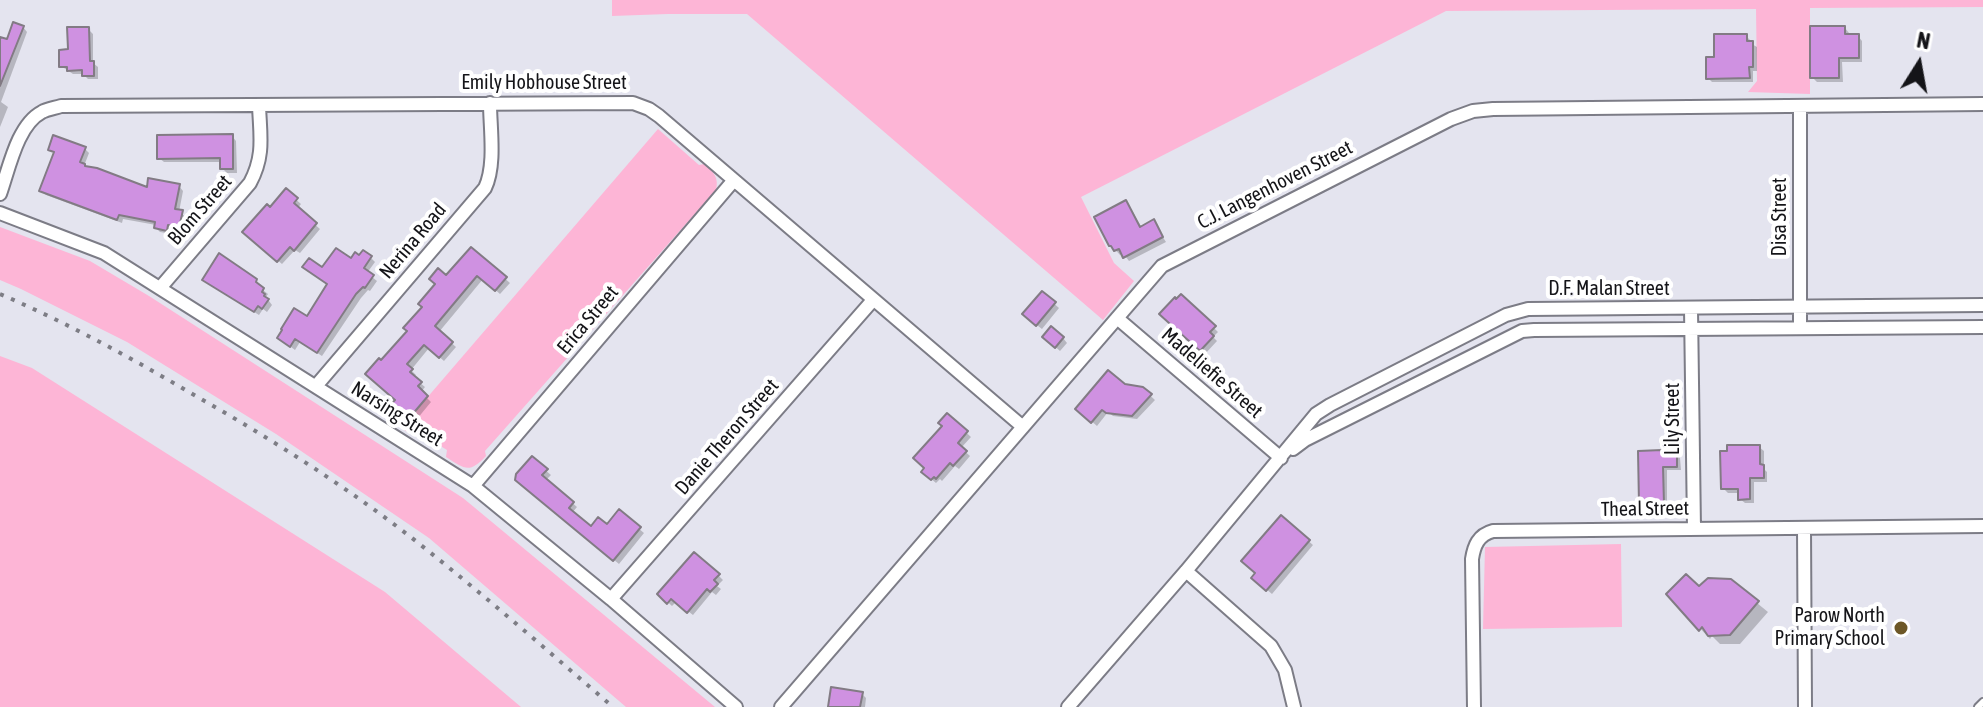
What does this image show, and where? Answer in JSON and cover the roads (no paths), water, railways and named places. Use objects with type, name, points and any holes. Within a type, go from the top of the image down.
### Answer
[{"type":"street","name":"Nerina Road","points":[[316,386],[485,188],[491,165],[490,103]]},
{"type":"street","name":"Emily Hobhouse Street","points":[[0,194],[27,124],[40,113],[61,106],[633,103],[649,109],[1023,427]]},
{"type":"street","name":"C.J. Langenhoven Street","points":[[781,707],[1155,273],[1175,259],[1460,115],[1493,109],[1983,104]]},
{"type":"street","name":"Blom Street","points":[[160,288],[257,171],[261,157],[259,105]]},
{"type":"street","name":"Disa Street","points":[[1800,106],[1800,328]]},
{"type":"street","name":"Erica Street","points":[[473,486],[734,180]]},
{"type":"street","name":"Narsing Street","points":[[0,213],[104,253],[473,486],[736,707]]},
{"type":"street","name":"Danie Theron Street","points":[[611,599],[873,300]]},
{"type":"street","name":"D.F. Malan Street","points":[[1068,707],[1186,571],[1307,423],[1330,405],[1513,312],[1528,309],[1983,305]]},
{"type":"street","name":"Lily Street","points":[[1691,309],[1694,529]]},
{"type":"street","points":[[1513,312],[1522,331]]},
{"type":"street","name":"Madeliefie Street","points":[[1117,318],[1281,458]]},
{"type":"street","name":"D.F. Malan Street","points":[[1281,458],[1305,440],[1522,331],[1983,327]]},
{"type":"street","name":"Theal Street","points":[[1474,707],[1472,559],[1477,541],[1485,533],[1983,526]]},
{"type":"street","points":[[1804,528],[1805,707]]},
{"type":"street","points":[[1186,571],[1271,646],[1285,670],[1294,707]]},
{"type":"lane","points":[[1978,707],[1983,702]]},
{"type":"railway","points":[[0,294],[143,365],[306,463],[390,521],[442,562],[613,707]]},
{"type":"place","name":"Parow North Primary School","points":[[1901,628]]}]
